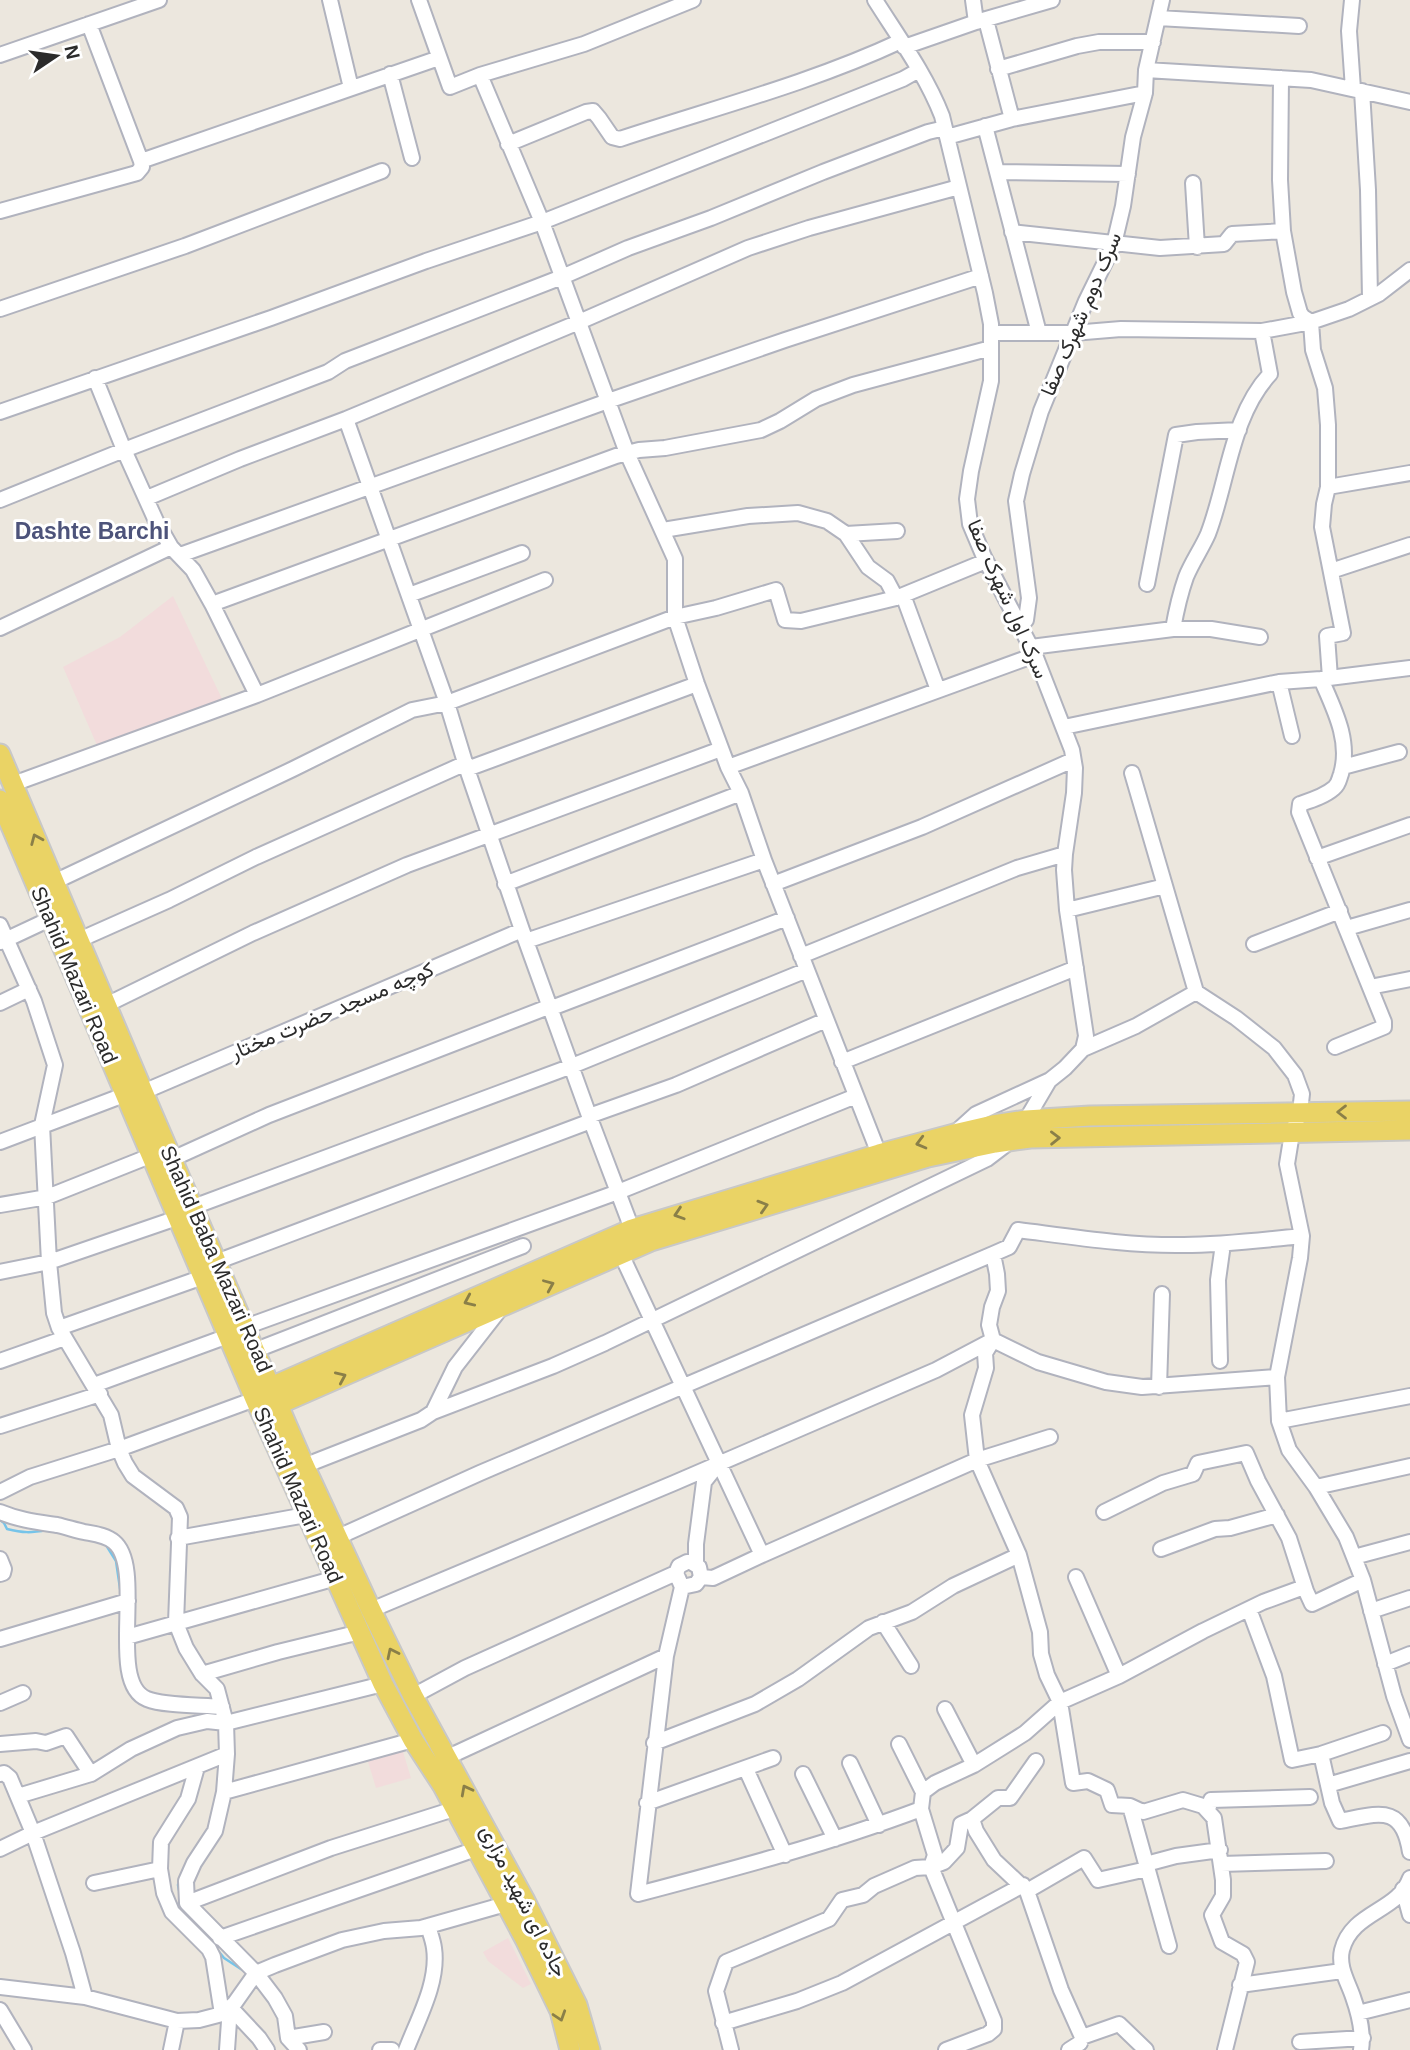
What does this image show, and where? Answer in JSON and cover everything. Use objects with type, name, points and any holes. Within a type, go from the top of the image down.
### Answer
[{"type":"main road","name":"Shahid Baba Mazari Road","points":[[0,756],[106,1005],[134,1094],[172,1159],[185,1213],[216,1262],[237,1332],[256,1350],[275,1396],[296,1469],[338,1537],[371,1610],[448,1757]]},
{"type":"main road","name":"Shahid Mazari Road","points":[[0,800],[50,919],[134,1094],[150,1156],[185,1213],[203,1277],[237,1332],[255,1399],[296,1469],[306,1515],[383,1684],[427,1760]]},
{"type":"main road","points":[[275,1396],[504,1304],[651,1241],[1000,1136],[1026,1120],[1410,1111]]},
{"type":"main road","points":[[275,1396],[632,1229],[954,1134],[1030,1138],[1410,1130]]},
{"type":"main road","name":"جاده ای شهید مزاری","points":[[448,1757],[515,1902],[525,1939],[560,2011],[570,2050]]},
{"type":"main road","name":"جاده ای شهید مزاری","points":[[427,1760],[477,1849],[515,1902],[577,2005],[590,2050]]},
{"type":"street","points":[[0,55],[159,0]]},
{"type":"street","points":[[330,0],[351,88]]},
{"type":"street","points":[[419,0],[450,87],[480,75],[584,44],[693,0]]},
{"type":"street","name":"سرک اول شهرک صفا","points":[[875,0],[935,98],[946,133],[991,324],[991,381],[967,499],[970,524],[986,561],[1033,651],[1072,750],[1074,793],[1065,854],[1067,911],[1086,1035],[1083,1049]]},
{"type":"street","points":[[973,0],[998,69],[1012,119]]},
{"type":"street","points":[[508,144],[593,111],[612,137],[620,139],[821,74],[903,44],[1052,0]]},
{"type":"street","name":"سرک دوم شهرک صفا","points":[[1020,625],[1026,620],[1030,598],[1016,501],[1021,474],[1041,411],[1086,301],[1114,244],[1123,206],[1133,136],[1145,93],[1146,69],[1162,0]]},
{"type":"street","points":[[1352,0],[1349,32],[1368,190],[1370,298]]},
{"type":"street","points":[[1158,18],[1299,26]]},
{"type":"street","points":[[0,211],[137,173],[142,167],[89,24]]},
{"type":"street","points":[[998,69],[1099,42],[1153,42]]},
{"type":"street","points":[[141,161],[439,58]]},
{"type":"street","points":[[1146,69],[1311,80],[1410,102]]},
{"type":"street","points":[[0,412],[542,222],[903,79],[919,70]]},
{"type":"street","points":[[390,74],[412,158]]},
{"type":"street","points":[[480,75],[542,222],[627,453],[675,559],[676,617],[697,684],[879,1154]]},
{"type":"street","points":[[1281,78],[1280,180],[1283,231],[1300,313],[1311,322]]},
{"type":"street","points":[[0,500],[328,372],[345,361],[562,277],[628,248],[929,132],[946,133],[985,126],[1145,93]]},
{"type":"street","points":[[985,126],[1039,333]]},
{"type":"street","points":[[0,309],[185,246],[382,172]]},
{"type":"street","points":[[997,172],[1128,174]]},
{"type":"street","points":[[1193,183],[1197,247]]},
{"type":"street","points":[[147,498],[346,419],[748,248],[809,228],[959,187]]},
{"type":"street","points":[[1012,232],[1160,248],[1224,244],[1232,234],[1283,231]]},
{"type":"street","points":[[991,333],[1073,333],[1121,329],[1262,331],[1311,322],[1349,309],[1379,294],[1410,270]]},
{"type":"street","points":[[0,628],[176,551],[370,488],[608,401],[981,276]]},
{"type":"street","points":[[1311,322],[1313,350],[1325,388],[1328,425],[1328,487],[1322,527],[1343,633],[1327,636],[1326,679],[1344,744],[1343,767],[1338,785],[1327,794],[1300,804],[1299,812],[1384,1022],[1384,1027],[1335,1047]]},
{"type":"street","points":[[1174,629],[1186,577],[1207,535],[1239,430],[1257,388],[1270,374],[1262,331]]},
{"type":"street","points":[[212,604],[627,453],[761,430],[816,400],[853,385],[991,348]]},
{"type":"street","points":[[95,378],[156,521],[176,551],[193,570],[257,695]]},
{"type":"street","points":[[346,419],[447,703],[505,884],[632,1229]]},
{"type":"street","points":[[1147,584],[1176,435],[1239,430]]},
{"type":"street","points":[[1328,487],[1410,473]]},
{"type":"street","points":[[663,530],[748,516],[799,513],[827,521],[846,534],[868,567],[887,581],[900,597],[938,690]]},
{"type":"street","points":[[846,534],[897,531]]},
{"type":"street","points":[[1331,571],[1410,545]]},
{"type":"street","points":[[409,595],[522,553]]},
{"type":"street","points":[[54,882],[412,710],[447,703],[676,617],[776,590],[785,620],[801,621],[900,597],[986,561]]},
{"type":"street","points":[[13,784],[257,695],[545,580]]},
{"type":"street","points":[[728,767],[938,690],[1033,651],[1174,629],[1211,629],[1261,637]]},
{"type":"street","points":[[1064,727],[1279,682],[1410,668]]},
{"type":"street","points":[[1279,682],[1292,736]]},
{"type":"street","points":[[79,940],[169,901],[256,857],[467,766],[697,684]]},
{"type":"street","points":[[106,1005],[253,933],[407,865],[721,749]]},
{"type":"street","points":[[1343,767],[1399,752]]},
{"type":"street","points":[[773,884],[922,827],[1073,760]]},
{"type":"street","points":[[1132,774],[1196,992],[1236,1018],[1274,1048],[1295,1074],[1302,1094],[1287,1164],[1302,1236],[1277,1377],[1279,1421],[1289,1450],[1316,1487],[1346,1537],[1363,1580],[1385,1664],[1407,1721],[1410,1740]]},
{"type":"street","points":[[505,884],[741,793]]},
{"type":"street","points":[[1317,859],[1410,825]]},
{"type":"street","points":[[0,1272],[49,1262],[572,1066],[1017,868],[1065,854]]},
{"type":"street","name":"کوچه مسجد حضرت مختار","points":[[0,1142],[134,1094],[524,935],[764,860]]},
{"type":"street","points":[[1067,911],[1165,886]]},
{"type":"street","points":[[1347,928],[1410,910]]},
{"type":"street","points":[[1254,944],[1340,911]]},
{"type":"street","points":[[172,1159],[268,1115],[787,918]]},
{"type":"street","points":[[4,941],[50,919]]},
{"type":"street","points":[[0,925],[4,941],[29,989],[55,1065],[42,1125],[54,1313],[62,1333],[111,1415],[125,1464],[133,1476],[176,1508],[180,1517],[176,1623],[186,1648],[202,1674],[216,1689],[226,1723],[228,1754],[224,1792],[215,1831],[194,1863],[186,1881],[187,1903],[256,1973],[275,1998],[285,2016],[288,2038],[299,2050]]},
{"type":"street","points":[[842,1062],[1076,968]]},
{"type":"street","points":[[1370,988],[1410,979]]},
{"type":"street","points":[[0,1003],[29,989]]},
{"type":"street","points":[[954,1134],[976,1114],[1050,1080],[1083,1049],[1136,1026],[1196,992]]},
{"type":"street","points":[[216,1262],[590,1119],[826,1020]]},
{"type":"street","points":[[1026,1120],[1050,1080]]},
{"type":"street","points":[[0,1426],[97,1390],[237,1332],[618,1192],[856,1096]]},
{"type":"street","points":[[296,1469],[553,1366],[652,1321],[987,1159],[1000,1136]]},
{"type":"street","points":[[0,1205],[47,1197],[150,1156]]},
{"type":"street","points":[[338,1537],[468,1478],[1009,1247],[1018,1230],[1127,1243],[1181,1245],[1223,1244],[1302,1236]]},
{"type":"street","points":[[1220,1362],[1217,1316],[1223,1244]]},
{"type":"street","points":[[256,1350],[523,1246]]},
{"type":"street","points":[[993,1254],[998,1274],[998,1291],[989,1325],[993,1340],[985,1353],[986,1368],[972,1415],[977,1461],[1019,1555],[1040,1632],[1041,1654],[1047,1675],[1060,1702],[1073,1783],[1088,1781],[1107,1790],[1112,1805],[1130,1806],[1143,1812],[1183,1800],[1203,1805],[1214,1818],[1221,1857],[1223,1896],[1212,1915],[1222,1942],[1243,1954],[1247,1962],[1225,2050]]},
{"type":"street","points":[[621,1255],[762,1555]]},
{"type":"street","points":[[0,1361],[62,1333],[203,1277]]},
{"type":"street","points":[[1159,1387],[1161,1294]]},
{"type":"street","points":[[433,1412],[455,1367],[504,1304]]},
{"type":"street","points":[[993,1340],[1038,1362],[1106,1382],[1142,1387],[1277,1377]]},
{"type":"street","points":[[371,1610],[936,1370],[993,1340]]},
{"type":"street","points":[[1279,1421],[1410,1396]]},
{"type":"street","points":[[0,1492],[30,1477],[119,1449],[255,1399]]},
{"type":"street","points":[[921,1809],[785,1855],[638,1894],[654,1743],[679,1566],[691,1562],[713,1578],[977,1461],[1050,1437]]},
{"type":"street","points":[[1104,1512],[1163,1483],[1193,1475],[1198,1463],[1246,1454],[1289,1538],[1312,1604],[1363,1580]]},
{"type":"street","points":[[414,1696],[465,1668],[679,1580],[696,1584],[699,1570],[696,1544],[704,1482],[719,1463]]},
{"type":"street","points":[[1316,1487],[1410,1466]]},
{"type":"street","points":[[0,1512],[22,1520],[58,1525],[113,1540],[120,1548],[125,1563],[130,1677],[137,1690],[145,1699],[222,1707]]},
{"type":"street","points":[[178,1538],[306,1515]]},
{"type":"street","points":[[1161,1549],[1215,1529],[1230,1528],[1277,1515]]},
{"type":"street","points":[[1354,1557],[1410,1542]]},
{"type":"street","points":[[654,1743],[755,1704],[798,1679],[869,1629],[912,1612],[954,1586],[1019,1555]]},
{"type":"street","points":[[0,1559],[4,1573],[0,1574]]},
{"type":"street","points":[[1076,1577],[1119,1676]]},
{"type":"street","points":[[127,1637],[337,1578]]},
{"type":"street","points":[[923,1792],[935,1783],[974,1765],[1025,1733],[1060,1702],[1119,1676],[1249,1609],[1304,1587]]},
{"type":"street","points":[[1371,1611],[1410,1598]]},
{"type":"street","points":[[0,1639],[128,1601]]},
{"type":"street","points":[[1249,1609],[1274,1676],[1292,1760],[1321,1754],[1383,1733]]},
{"type":"street","points":[[883,1622],[911,1666]]},
{"type":"street","points":[[202,1674],[359,1632]]},
{"type":"street","points":[[1385,1664],[1410,1654]]},
{"type":"street","points":[[448,1757],[666,1656]]},
{"type":"street","points":[[18,1796],[91,1774],[131,1749],[177,1728],[207,1721],[226,1723],[383,1684]]},
{"type":"street","points":[[0,1703],[23,1693]]},
{"type":"street","points":[[945,1709],[974,1765]]},
{"type":"street","points":[[0,1744],[36,1741],[41,1743],[66,1736],[91,1774]]},
{"type":"street","points":[[224,1792],[413,1740]]},
{"type":"street","points":[[899,1744],[923,1792],[921,1809],[935,1855],[930,1867],[994,2021],[994,2029],[988,2034],[965,2046],[946,2050]]},
{"type":"street","points":[[0,1849],[228,1754]]},
{"type":"street","points":[[1321,1754],[1332,1803],[1340,1821],[1379,1813],[1405,1821],[1410,1852]]},
{"type":"street","points":[[647,1803],[772,1758]]},
{"type":"street","points":[[731,2050],[716,1991],[726,1962],[829,1919],[842,1900],[863,1895],[874,1886],[915,1868],[944,1862],[957,1848],[961,1825],[998,1798],[1010,1798],[1036,1761]]},
{"type":"street","points":[[1328,1785],[1410,1761]]},
{"type":"street","points":[[850,1763],[879,1825]]},
{"type":"street","points":[[197,1767],[188,1799],[161,1842],[160,1868],[164,1893],[173,1912],[209,1948],[213,1957],[226,2010],[227,2050]]},
{"type":"street","points":[[746,1769],[785,1855]]},
{"type":"street","points":[[0,1774],[4,1773],[10,1778],[33,1833],[85,1997]]},
{"type":"street","points":[[803,1774],[835,1839]]},
{"type":"street","points":[[1208,1809],[1211,1800],[1310,1797]]},
{"type":"street","points":[[1130,1806],[1169,1946]]},
{"type":"street","points":[[187,1903],[331,1848],[454,1809]]},
{"type":"street","points":[[972,1819],[976,1831],[994,1860],[1025,1888],[1061,1990],[1082,2037],[1080,2043],[1069,2050]]},
{"type":"street","points":[[220,1938],[477,1849]]},
{"type":"street","points":[[723,2023],[797,2001],[842,1983],[1084,1858],[1098,1880],[1176,1856],[1326,1861]]},
{"type":"street","points":[[94,1883],[160,1868]]},
{"type":"street","points":[[1407,1883],[1410,1915]]},
{"type":"street","points":[[1300,2042],[1362,2044],[1359,2013],[1342,1971],[1341,1954],[1348,1933],[1363,1919],[1385,1908],[1407,1883]]},
{"type":"street","points":[[0,1987],[85,1997],[177,2021],[199,2020],[226,2010],[256,1973],[342,1940],[384,1931],[428,1926],[515,1902]]},
{"type":"street","points":[[406,2050],[434,1971],[434,1948],[428,1926]]},
{"type":"street","points":[[1240,1985],[1342,1971]]},
{"type":"street","points":[[1359,2013],[1410,2000]]},
{"type":"street","points":[[0,2010],[24,2050]]},
{"type":"street","points":[[226,2010],[259,2038],[267,2050]]},
{"type":"street","points":[[171,2050],[177,2021]]},
{"type":"street","points":[[1082,2037],[1119,2024],[1146,2050]]},
{"type":"street","points":[[288,2038],[324,2032]]},
{"type":"street","points":[[380,2050],[392,2050]]},
{"type":"shaded area","points":[[173,596],[224,703],[99,750],[63,667],[120,637]]},
{"type":"shaded area","points":[[401,1745],[411,1778],[376,1788],[366,1755]]},
{"type":"shaded area","points":[[508,1938],[531,1984],[523,1988],[488,1961],[483,1952]]},
{"type":"waterway","points":[[0,1520],[7,1529],[27,1532],[47,1530]]},
{"type":"waterway","points":[[106,1545],[116,1561],[121,1595]]},
{"type":"waterway","points":[[179,1882],[180,1895]]},
{"type":"waterway","points":[[186,1912],[208,1939]]},
{"type":"waterway","points":[[215,1947],[224,1958],[247,1973]]},
{"type":"district","name":"Dashte Barchi","points":[[92,531]]}]
